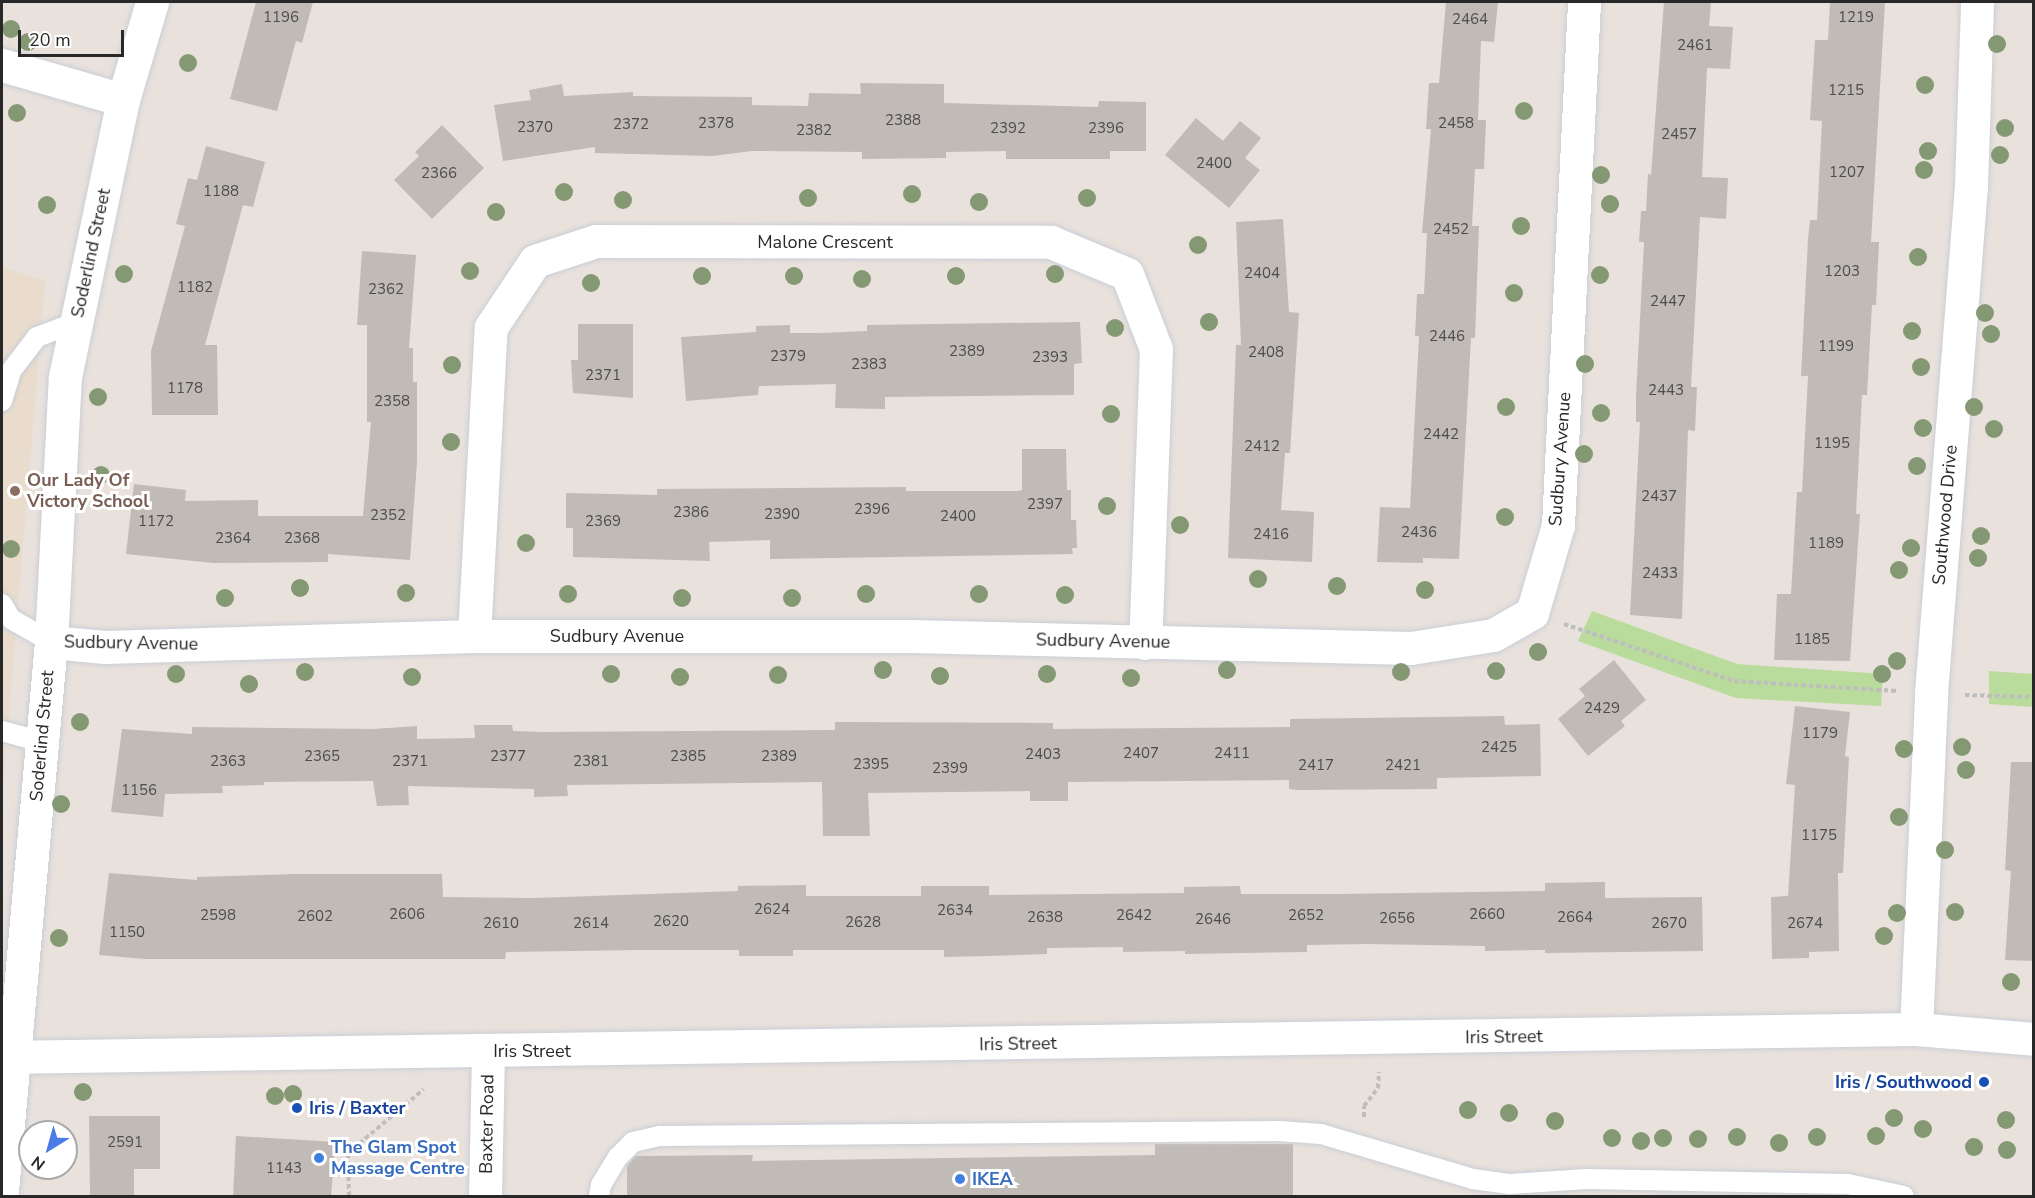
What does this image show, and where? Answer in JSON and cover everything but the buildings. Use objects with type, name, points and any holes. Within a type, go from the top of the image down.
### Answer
[{"type":"street","name":"Soderlind Street","points":[[2,1191],[6,1057],[42,742],[51,642],[65,376],[123,100],[152,2]]},
{"type":"street","name":"Sudbury Avenue","points":[[51,642],[105,647],[474,636],[910,636],[1411,648],[1492,635],[1532,613],[1558,525],[1584,2]]},
{"type":"street","name":"Southwood Drive","points":[[1917,1029],[1930,693],[1971,186],[1977,2]]},
{"type":"street","points":[[2,65],[123,100]]},
{"type":"street","name":"Malone Crescent","points":[[474,636],[491,327],[535,261],[597,242],[1051,242],[1127,274],[1156,349],[1145,643]]},
{"type":"street","name":"Iris Street","points":[[6,1057],[1917,1029],[2034,1039]]},
{"type":"street","name":"Baxter Road","points":[[485,1197],[488,1051]]},
{"type":"lane","points":[[2,401],[11,371],[37,337],[77,322]]},
{"type":"lane","points":[[2,604],[11,619],[51,642]]},
{"type":"lane","points":[[2,731],[42,742]]},
{"type":"lane","points":[[599,1197],[601,1185],[618,1157],[633,1142],[660,1136],[1279,1131],[1321,1134],[1372,1147],[1473,1179],[1510,1184],[1587,1179],[1848,1184],[1904,1197]]},
{"type":"path","points":[[1532,613],[1734,681],[2034,697]]},
{"type":"path","points":[[349,1197],[348,1153],[424,1089]]},
{"type":"shaded area","name":"Our Lady Of Victory School","points":[[2,268],[45,280],[2,796]]},
{"type":"green space","points":[[1592,611],[1737,664],[1883,674],[1881,706],[1736,698],[1578,641]]},
{"type":"green space","points":[[1989,671],[2033,674],[2033,707],[1989,704]]},
{"type":"place","name":"Our Lady Of Victory School","points":[[15,491]]},
{"type":"place","name":"Iris / Southwood","points":[[1984,1082]]},
{"type":"place","name":"Iris / Baxter","points":[[297,1108]]},
{"type":"place","name":"The Glam Spot Massage Centre","points":[[319,1158]]},
{"type":"place","name":"IKEA","points":[[960,1179]]}]
